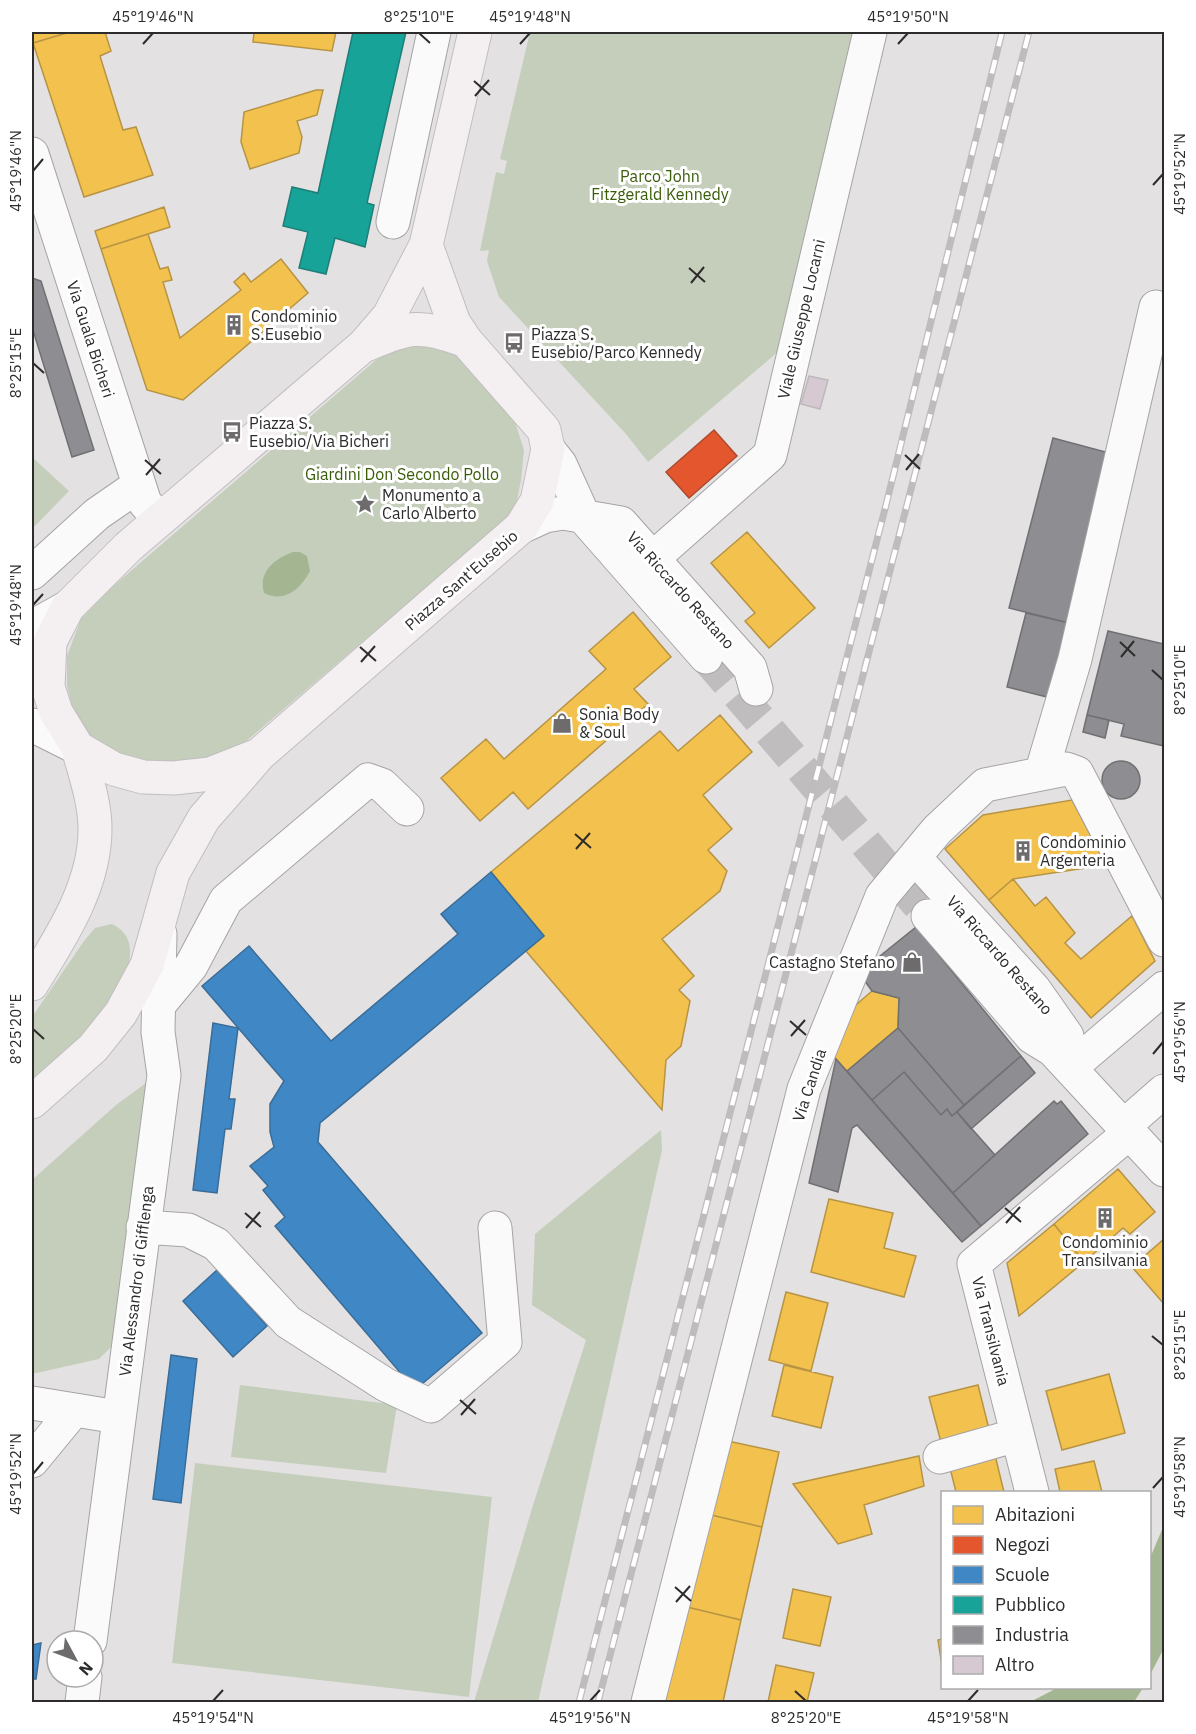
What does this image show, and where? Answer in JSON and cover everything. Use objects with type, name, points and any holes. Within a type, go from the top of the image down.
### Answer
[{"type":"main road","points":[[426,245],[474,32]]},
{"type":"main road","name":"Piazza Sant'Eusebio","points":[[32,1102],[93,1048],[121,1013],[147,965],[173,873],[188,842],[204,818],[260,754],[521,527],[537,501],[548,449],[544,430],[466,341],[447,307],[426,245]]},
{"type":"main road","name":"Piazza Sant'Eusebio","points":[[260,754],[210,774],[153,777],[114,769],[78,748],[56,712],[48,687],[50,642],[43,617],[364,345],[389,316],[426,245]]},
{"type":"main road","name":"Piazza Sant'Eusebio","points":[[364,345],[412,327],[432,329],[466,341]]},
{"type":"main road","points":[[32,984],[57,944],[80,898],[93,858],[95,827],[78,748]]},
{"type":"street","points":[[393,222],[434,32]]},
{"type":"street","name":"Viale Giuseppe Locarni","points":[[652,559],[770,455],[870,32]]},
{"type":"street","name":"Via Guala Bicheri","points":[[32,154],[145,503],[160,519]]},
{"type":"street","points":[[1041,774],[1075,659],[1156,307]]},
{"type":"street","name":"Via Riccardo Restano","points":[[548,449],[560,464],[585,519],[706,657]]},
{"type":"street","points":[[32,573],[97,514],[139,485]]},
{"type":"street","name":"Via Riccardo Restano","points":[[521,527],[545,516],[563,513],[585,519],[621,523],[750,668],[756,689]]},
{"type":"street","name":"Piazza Sant'Eusebio","points":[[32,725],[78,748]]},
{"type":"street","name":"Via Candia","points":[[648,1702],[804,1089],[882,896],[937,830],[985,785],[1066,769],[1077,773],[1164,940]]},
{"type":"street","points":[[158,1006],[191,966],[226,900],[368,780],[382,785],[407,809]]},
{"type":"street","name":"Via Riccardo Restano","points":[[915,858],[1034,989],[1067,1035],[1066,1063]]},
{"type":"street","name":"Via Riccardo Restano","points":[[928,916],[1032,1037],[1066,1063],[1164,1170]]},
{"type":"street","name":"Via Alessandro di Gifflenga","points":[[92,1629],[164,1075],[158,1006],[160,921]]},
{"type":"street","points":[[1066,1063],[1164,988]]},
{"type":"street","points":[[1127,1129],[1164,1091]]},
{"type":"street","name":"Via Transilvania","points":[[1032,1491],[974,1264],[1127,1129]]},
{"type":"street","points":[[143,1227],[188,1230],[216,1244],[288,1322],[386,1385],[431,1406],[505,1342],[495,1228]]},
{"type":"street","points":[[32,1403],[118,1417]]},
{"type":"street","points":[[32,1461],[74,1410]]},
{"type":"street","points":[[940,1457],[1017,1435]]},
{"type":"green space","name":"Parco John Fitzgerald Kennedy","points":[[530,32],[855,32],[779,351],[648,462],[626,434],[499,297],[487,261],[489,250],[480,251],[496,172],[504,174],[507,161],[500,159]]},
{"type":"green space","name":"Giardini Don Secondo Pollo","points":[[421,342],[459,355],[514,419],[524,450],[516,505],[501,523],[243,744],[174,775],[94,744],[75,718],[67,686],[67,656],[81,619],[111,588],[376,360],[393,348]]},
{"type":"green space","points":[[32,457],[69,491],[32,529]]},
{"type":"green space","points":[[112,924],[125,934],[130,948],[128,965],[122,982],[101,1016],[81,1041],[32,1084],[32,1017],[95,928]]},
{"type":"green space","points":[[150,1080],[114,1344],[99,1359],[32,1374],[32,1180],[116,1105]]},
{"type":"green space","points":[[661,1130],[662,1150],[538,1702],[474,1702],[586,1340],[532,1305],[535,1234]]},
{"type":"green space","points":[[240,1385],[397,1405],[386,1473],[231,1457]]},
{"type":"green space","points":[[195,1463],[492,1497],[469,1697],[172,1663]]},
{"type":"shaded area","points":[[293,552],[300,552],[307,556],[310,571],[306,578],[291,593],[271,596],[264,593],[263,579],[269,567],[280,558]]},
{"type":"shaded area","points":[[1164,1525],[1164,1648],[1151,1673],[1151,1556]]},
{"type":"shaded area","points":[[1055,1689],[1142,1689],[1134,1702],[1030,1702]]},
{"type":"building: Abitazioni","points":[[32,32],[70,32],[33,43]]},
{"type":"building: Abitazioni","points":[[70,32],[105,32],[111,51],[100,56],[123,130],[136,127],[153,175],[84,197],[33,43]]},
{"type":"building: Abitazioni","points":[[254,32],[336,32],[332,51],[253,42]]},
{"type":"building: Abitazioni","points":[[316,90],[323,90],[317,115],[297,121],[302,137],[299,153],[250,169],[241,142],[244,112]]},
{"type":"building: Abitazioni","points":[[164,207],[170,227],[101,249],[95,231]]},
{"type":"building: Abitazioni","name":"Condominio S.Eusebio","points":[[148,234],[160,269],[168,267],[172,280],[163,282],[180,338],[241,290],[234,282],[244,273],[251,282],[281,259],[308,293],[183,400],[147,390],[101,249]]},
{"type":"building: Abitazioni","points":[[747,532],[815,608],[769,648],[745,621],[755,613],[711,563]]},
{"type":"building: Abitazioni","points":[[633,612],[671,657],[634,689],[648,704],[528,809],[513,792],[480,821],[441,778],[486,739],[504,759],[606,669],[589,651]]},
{"type":"building: Abitazioni","points":[[720,715],[752,752],[703,795],[732,829],[708,850],[727,871],[720,891],[662,939],[694,976],[679,990],[690,1001],[681,1046],[666,1060],[662,1110],[526,951],[544,936],[491,872],[660,731],[678,751]]},
{"type":"building: Abitazioni","name":"Condominio Argenteria","points":[[1072,800],[1106,865],[1013,879],[989,900],[945,849],[983,815]]},
{"type":"building: Abitazioni","points":[[1013,879],[1035,906],[1046,897],[1075,933],[1065,943],[1081,959],[1132,916],[1155,961],[1091,1018],[989,900]]},
{"type":"building: Abitazioni","points":[[872,991],[899,998],[898,1028],[847,1071],[828,1050],[842,1017]]},
{"type":"building: Abitazioni","name":"Condominio Transilvania","points":[[1118,1169],[1155,1212],[1130,1234],[1123,1228],[1084,1262],[1054,1224]]},
{"type":"building: Abitazioni","points":[[829,1199],[893,1213],[884,1248],[916,1256],[904,1297],[811,1272]]},
{"type":"building: Abitazioni","points":[[1054,1224],[1084,1262],[1019,1316],[1007,1263]]},
{"type":"building: Abitazioni","points":[[1164,1239],[1164,1304],[1132,1267]]},
{"type":"building: Abitazioni","points":[[786,1292],[828,1303],[811,1371],[769,1360]]},
{"type":"building: Abitazioni","points":[[784,1365],[833,1377],[821,1428],[772,1416]]},
{"type":"building: Abitazioni","points":[[1109,1374],[1125,1433],[1062,1450],[1046,1391]]},
{"type":"building: Abitazioni","points":[[978,1385],[990,1433],[942,1446],[929,1397]]},
{"type":"building: Abitazioni","points":[[723,1440],[779,1452],[762,1527],[707,1514]]},
{"type":"building: Abitazioni","points":[[994,1451],[1004,1491],[956,1491],[949,1464]]},
{"type":"building: Abitazioni","points":[[919,1456],[924,1486],[864,1505],[872,1534],[838,1544],[793,1484]]},
{"type":"building: Abitazioni","points":[[1094,1461],[1102,1491],[1060,1491],[1055,1469]]},
{"type":"building: Abitazioni","points":[[707,1514],[762,1527],[741,1620],[687,1607]]},
{"type":"building: Abitazioni","points":[[793,1589],[831,1597],[820,1646],[783,1638]]},
{"type":"building: Abitazioni","points":[[687,1607],[741,1620],[723,1702],[665,1702]]},
{"type":"building: Abitazioni","points":[[941,1639],[941,1660],[938,1640]]},
{"type":"building: Abitazioni","points":[[776,1665],[814,1673],[807,1702],[768,1702]]},
{"type":"building: Negozi","points":[[714,430],[737,456],[689,498],[666,472]]},
{"type":"building: Scuole","points":[[491,872],[544,936],[320,1123],[318,1142],[482,1333],[415,1390],[275,1226],[285,1217],[263,1190],[268,1186],[250,1166],[274,1147],[270,1132],[270,1104],[284,1081],[202,986],[249,946],[331,1041],[458,934],[441,914]]},
{"type":"building: Scuole","points":[[213,1023],[238,1028],[229,1099],[235,1099],[231,1129],[225,1129],[217,1193],[193,1190]]},
{"type":"building: Scuole","points":[[217,1270],[267,1326],[233,1357],[183,1301]]},
{"type":"building: Scuole","points":[[171,1355],[197,1359],[181,1503],[153,1499]]},
{"type":"building: Scuole","points":[[41,1643],[36,1679],[32,1679],[32,1645]]},
{"type":"building: Pubblico","points":[[353,32],[406,32],[367,203],[374,205],[365,247],[335,238],[326,274],[299,268],[308,232],[283,226],[292,187],[318,193]]},
{"type":"building: Industria","points":[[32,278],[41,281],[94,450],[72,457],[32,327]]},
{"type":"building: Industria","points":[[1053,438],[1113,454],[1069,623],[1009,608]]},
{"type":"building: Industria","points":[[1026,613],[1069,623],[1051,698],[1007,687]]},
{"type":"building: Industria","points":[[1108,631],[1164,644],[1164,746],[1121,736],[1124,724],[1087,715]]},
{"type":"building: Industria","points":[[1087,715],[1109,720],[1105,738],[1083,732]]},
{"type":"building: Industria","points":[[1121,761],[1134,767],[1140,780],[1134,793],[1121,799],[1108,793],[1102,780],[1108,767]]},
{"type":"building: Industria","points":[[916,927],[1021,1056],[964,1105],[898,1028],[899,998],[872,991],[859,973]]},
{"type":"building: Industria","points":[[898,1028],[964,1105],[952,1116],[947,1109],[941,1115],[904,1072],[872,1100],[847,1071]]},
{"type":"building: Industria","points":[[1021,1056],[1035,1073],[971,1129],[957,1112]]},
{"type":"building: Industria","points":[[836,1059],[981,1226],[962,1242],[857,1125],[852,1128],[838,1192],[809,1183]]},
{"type":"building: Industria","points":[[904,1072],[941,1115],[947,1109],[952,1116],[957,1112],[995,1155],[953,1193],[872,1100]]},
{"type":"building: Industria","points":[[1054,1101],[1057,1104],[1061,1101],[1088,1134],[981,1226],[953,1193]]},
{"type":"building: Altro","points":[[809,376],[828,380],[820,409],[801,404]]},
{"type":"tunnel","points":[[706,657],[928,916]]},
{"type":"railway","points":[[579,1702],[887,501],[1002,32]]},
{"type":"railway","points":[[598,1702],[1029,32]]},
{"type":"place","name":"Condominio S.Eusebio","points":[[234,325]]},
{"type":"place","name":"Piazza S. Eusebio/Parco Kennedy","points":[[514,343]]},
{"type":"place","name":"Piazza S. Eusebio/Via Bicheri","points":[[232,432]]},
{"type":"place","name":"Monumento a Carlo Alberto","points":[[365,504]]},
{"type":"place","name":"Sonia Body & Soul","points":[[562,723]]},
{"type":"place","name":"Condominio Argenteria","points":[[1023,851]]},
{"type":"place","name":"Castagno Stefano","points":[[912,962]]},
{"type":"place","name":"Condominio Transilvania","points":[[1105,1218]]}]
